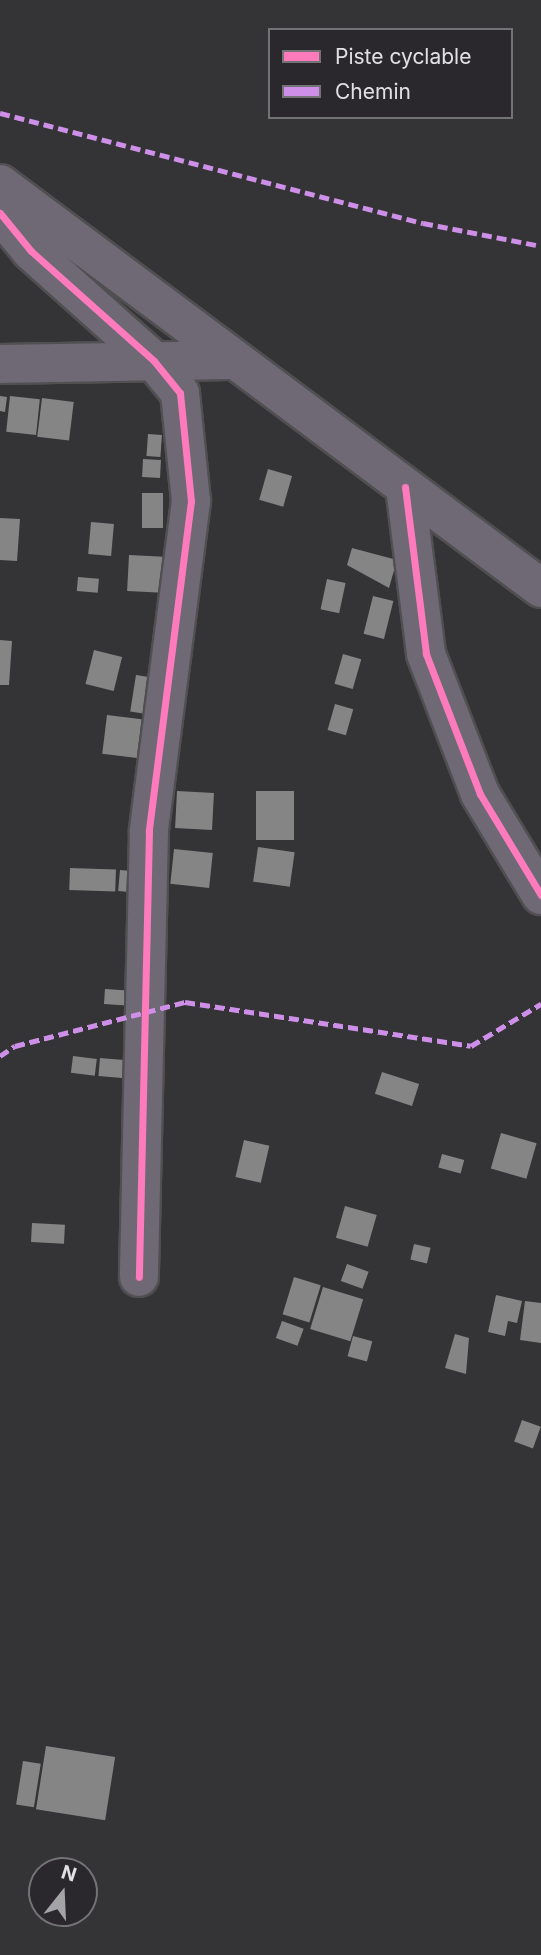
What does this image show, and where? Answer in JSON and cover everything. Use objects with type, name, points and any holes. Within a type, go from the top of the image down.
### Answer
[{"type":"street","points":[[0,184],[203,330],[233,360],[541,588]]},
{"type":"street","points":[[0,213],[31,251],[154,361],[180,393],[191,501],[149,831],[139,1277]]},
{"type":"street","points":[[0,364],[233,360]]},
{"type":"street","points":[[405,487],[426,654],[480,794],[541,895]]},
{"type":"building","points":[[0,396],[7,397],[5,412],[0,411]]},
{"type":"building","points":[[10,396],[40,399],[36,435],[6,432]]},
{"type":"building","points":[[42,398],[74,402],[69,441],[37,437]]},
{"type":"building","points":[[148,434],[162,435],[160,457],[146,456]]},
{"type":"building","points":[[143,459],[161,460],[160,478],[142,477]]},
{"type":"building","points":[[268,469],[292,476],[283,507],[259,500]]},
{"type":"building","points":[[142,493],[163,493],[163,528],[142,528]]},
{"type":"building","points":[[0,518],[20,519],[17,561],[0,560]]},
{"type":"building","points":[[91,522],[114,524],[111,556],[88,554]]},
{"type":"building","points":[[352,548],[397,560],[389,588],[347,565]]},
{"type":"building","points":[[129,555],[164,557],[162,593],[127,591]]},
{"type":"building","points":[[78,577],[99,579],[98,593],[77,591]]},
{"type":"building","points":[[327,579],[346,583],[339,613],[321,609]]},
{"type":"building","points":[[373,596],[393,601],[384,639],[364,634]]},
{"type":"building","points":[[0,640],[12,641],[9,685],[0,685]]},
{"type":"building","points":[[94,650],[122,657],[114,691],[86,684]]},
{"type":"building","points":[[343,654],[361,659],[353,689],[334,684]]},
{"type":"building","points":[[136,675],[154,678],[148,714],[130,712]]},
{"type":"building","points":[[335,704],[353,709],[346,735],[328,730]]},
{"type":"building","points":[[107,715],[142,719],[137,758],[102,754]]},
{"type":"building","points":[[177,791],[214,793],[212,830],[175,828]]},
{"type":"building","points":[[256,791],[294,791],[294,840],[256,840]]},
{"type":"building","points":[[258,847],[295,852],[290,887],[253,882]]},
{"type":"building","points":[[174,849],[213,853],[209,888],[170,884]]},
{"type":"building","points":[[70,868],[116,870],[115,892],[69,890]]},
{"type":"building","points":[[120,870],[131,871],[129,892],[118,891]]},
{"type":"building","points":[[105,989],[131,991],[130,1006],[104,1004]]},
{"type":"building","points":[[73,1056],[97,1059],[95,1076],[71,1073]]},
{"type":"building","points":[[100,1058],[124,1060],[122,1078],[98,1076]]},
{"type":"building","points":[[382,1072],[419,1084],[412,1106],[375,1094]]},
{"type":"building","points":[[501,1133],[537,1143],[526,1179],[491,1169]]},
{"type":"building","points":[[244,1140],[269,1146],[261,1183],[235,1177]]},
{"type":"building","points":[[442,1154],[464,1160],[461,1173],[438,1168]]},
{"type":"building","points":[[345,1206],[377,1215],[368,1247],[336,1238]]},
{"type":"building","points":[[32,1223],[65,1225],[64,1244],[31,1242]]},
{"type":"building","points":[[414,1244],[431,1248],[427,1263],[410,1260]]},
{"type":"building","points":[[347,1264],[369,1272],[362,1289],[341,1281]]},
{"type":"building","points":[[294,1277],[321,1285],[309,1322],[283,1314]]},
{"type":"building","points":[[323,1287],[363,1299],[350,1341],[310,1329]]},
{"type":"building","points":[[496,1295],[522,1301],[517,1323],[508,1321],[505,1336],[488,1332]]},
{"type":"building","points":[[525,1301],[541,1303],[541,1343],[520,1340]]},
{"type":"building","points":[[282,1321],[304,1329],[297,1346],[276,1338]]},
{"type":"building","points":[[455,1334],[469,1338],[466,1374],[445,1368]]},
{"type":"building","points":[[353,1336],[372,1341],[367,1361],[348,1356]]},
{"type":"building","points":[[522,1420],[541,1427],[533,1448],[514,1442]]},
{"type":"building","points":[[46,1746],[115,1757],[105,1820],[36,1809]]},
{"type":"building","points":[[23,1761],[41,1764],[34,1807],[16,1804]]},
{"type":"marked path","points":[[0,113],[423,223],[541,246]]},
{"type":"marked path","points":[[0,1056],[15,1046],[185,1002],[471,1046],[541,1004]]},
{"type":"cycle path","points":[[0,213],[31,251],[154,361],[180,393],[191,501],[149,831],[139,1277]]},
{"type":"cycle path","points":[[405,487],[426,654],[480,794],[541,895]]}]
